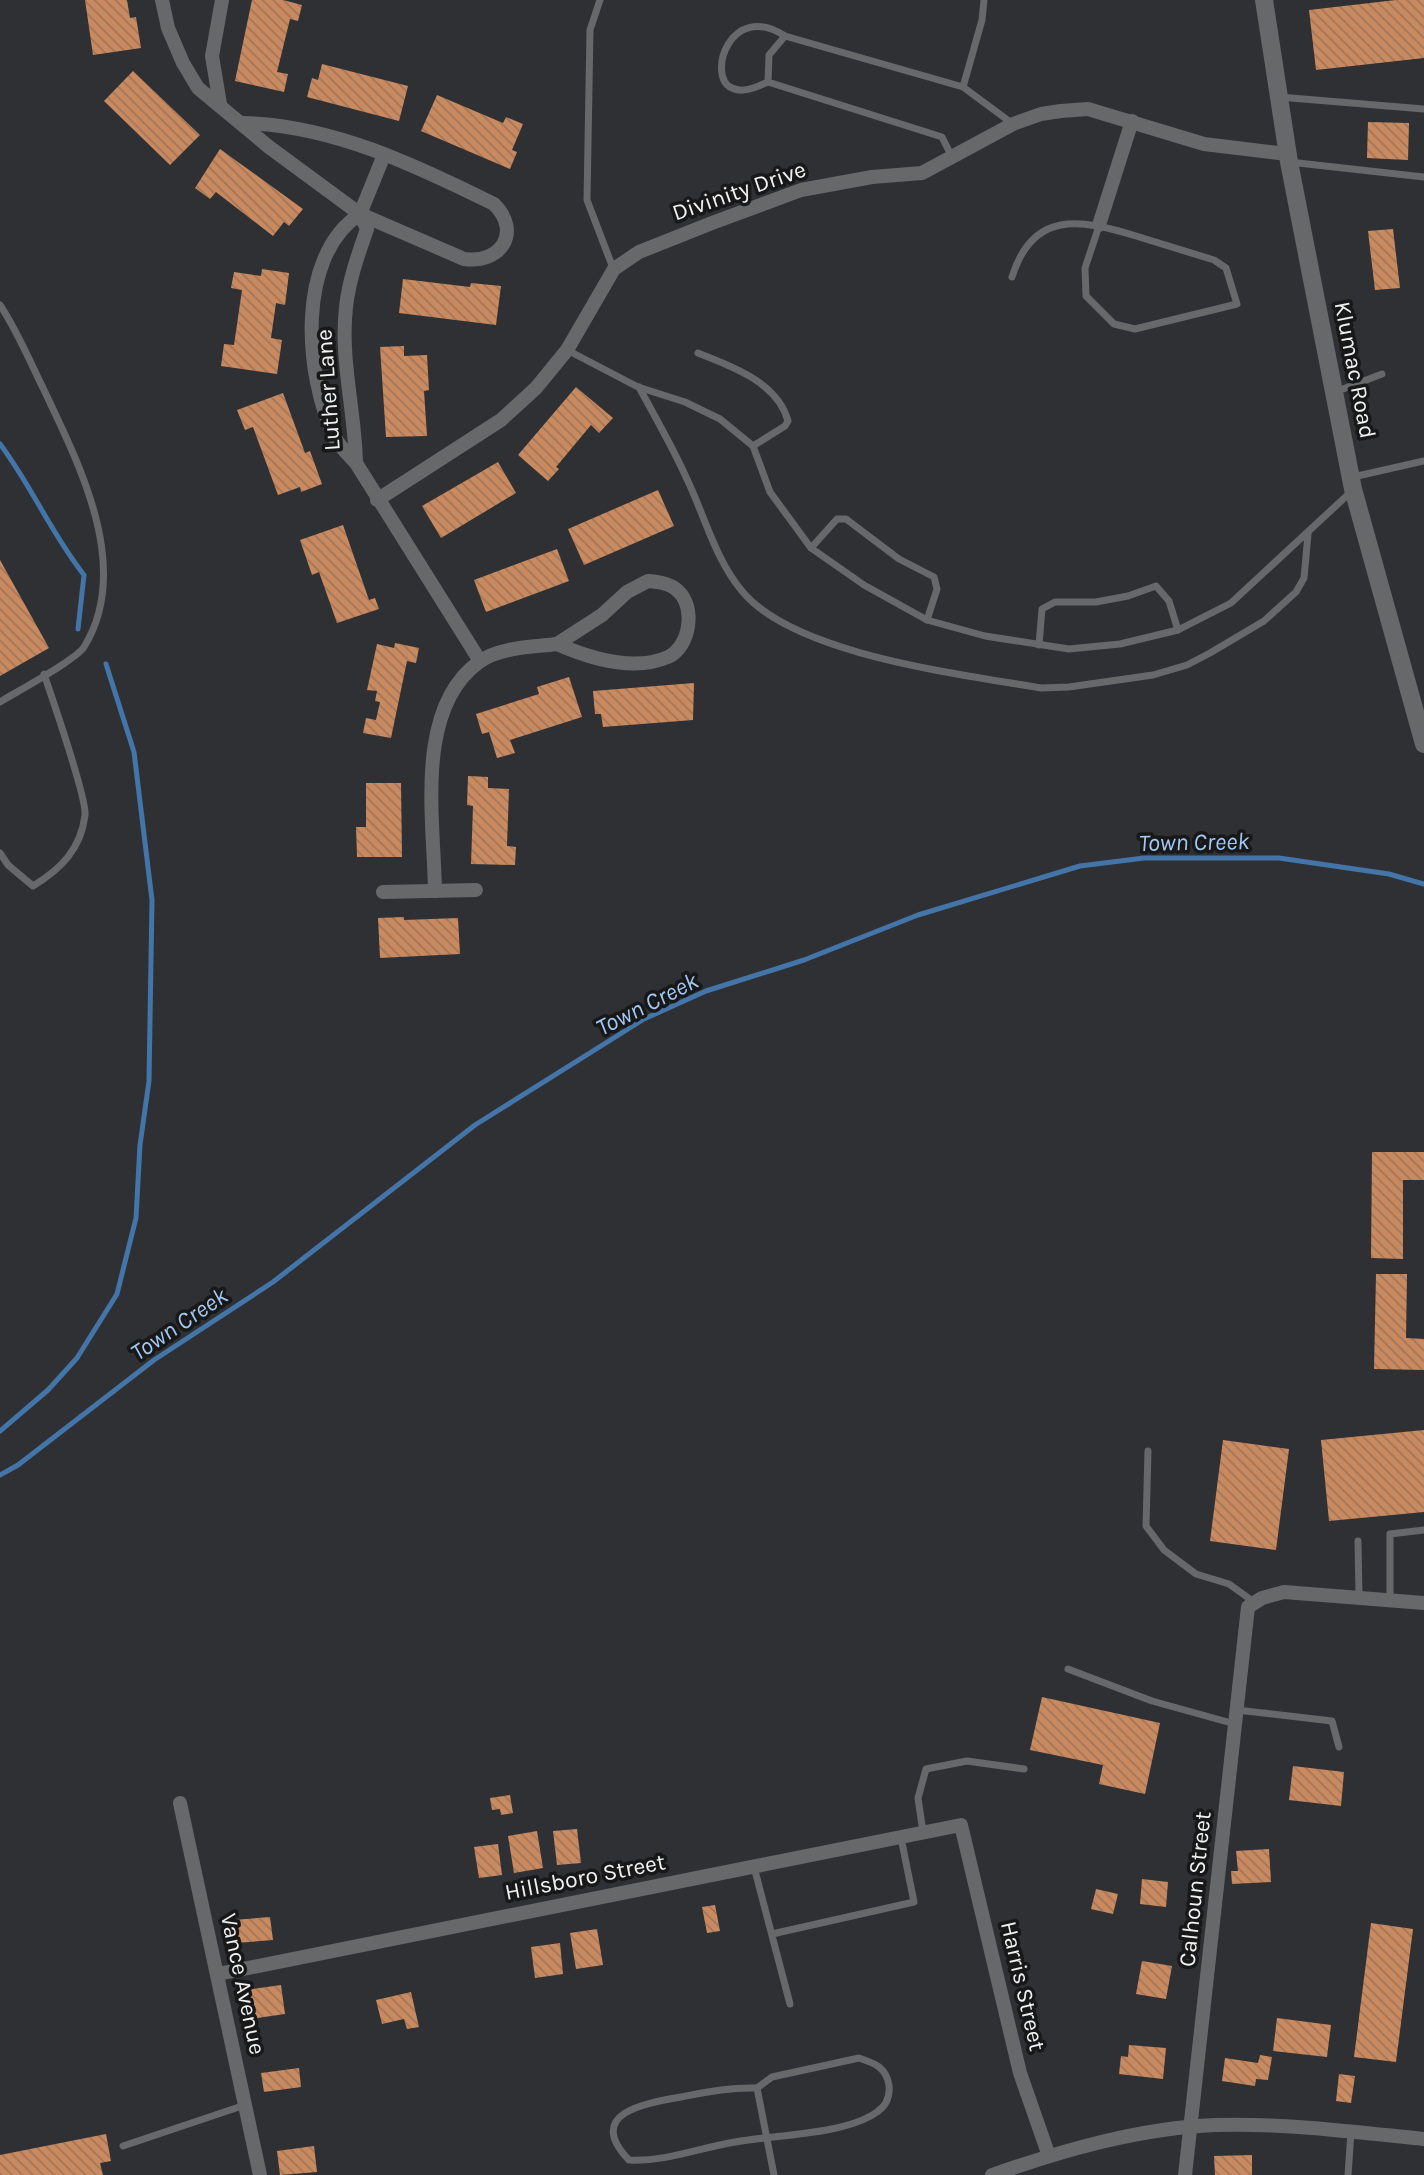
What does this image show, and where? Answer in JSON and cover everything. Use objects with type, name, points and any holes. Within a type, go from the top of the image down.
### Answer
[{"type":"street","points":[[162,0],[183,63],[198,88],[269,147],[360,214],[464,259],[491,257],[505,239],[506,222],[494,204],[384,155],[331,135],[243,123]]},
{"type":"street","points":[[220,104],[212,56],[222,0]]},
{"type":"street","name":"Klumac Road","points":[[1264,0],[1288,158],[1352,483],[1424,744]]},
{"type":"street","name":"Divinity Drive","points":[[377,500],[501,421],[536,388],[567,349],[614,269],[639,252],[801,190],[872,177],[922,173],[953,159],[1013,124],[1041,114],[1088,109],[1205,145],[1288,158]]},
{"type":"street","points":[[1099,225],[1132,121]]},
{"type":"street","points":[[360,214],[384,155]]},
{"type":"street","name":"Luther Lane","points":[[356,463],[345,332],[350,279],[367,229],[360,214],[346,224],[316,276],[313,354],[320,400],[336,440],[356,463],[480,661]]},
{"type":"street","points":[[435,891],[435,732],[444,704],[480,661],[520,648],[557,645],[588,658],[643,662],[670,656],[682,643],[689,626],[688,607],[679,591],[663,583],[648,581],[627,592],[602,615],[557,645]]},
{"type":"street","points":[[383,892],[476,890]]},
{"type":"street","points":[[1251,1604],[1284,1592],[1424,1603]]},
{"type":"street","name":"Calhoun Street","points":[[1185,2175],[1193,2127],[1235,1717],[1251,1604]]},
{"type":"street","name":"Vance Avenue","points":[[180,1803],[260,2175]]},
{"type":"street","name":"Hillsboro Street","points":[[218,1974],[961,1825]]},
{"type":"street","name":"Harris Street","points":[[961,1825],[1020,2073],[1049,2156]]},
{"type":"street","points":[[992,2175],[1113,2139],[1193,2127],[1269,2126],[1424,2139]]},
{"type":"lane","points":[[600,0],[590,30],[587,200],[614,269]]},
{"type":"lane","points":[[963,87],[982,19],[984,0]]},
{"type":"lane","points":[[762,16],[785,36],[963,87],[1013,124]]},
{"type":"lane","points":[[733,23],[720,68],[723,81],[732,89],[751,90],[768,82],[942,137],[953,159]]},
{"type":"lane","points":[[768,82],[769,55],[785,36]]},
{"type":"lane","points":[[1279,97],[1424,109]]},
{"type":"lane","points":[[1288,158],[1424,177]]},
{"type":"lane","points":[[1012,277],[1018,257],[1030,240],[1051,226],[1079,222],[1099,225],[1214,260],[1226,268],[1237,304],[1135,329],[1114,324],[1086,296],[1085,268],[1099,225]]},
{"type":"lane","points":[[0,305],[60,424],[97,520],[104,569],[101,611],[83,650],[0,702]]},
{"type":"lane","points":[[567,349],[638,387],[685,402],[720,419],[753,446],[770,492],[811,548],[864,586],[927,620],[985,636],[1069,649],[1120,644],[1178,630],[1231,603],[1307,534],[1352,483],[1424,461]]},
{"type":"lane","points":[[698,353],[763,384],[784,403],[788,421],[785,426],[753,446]]},
{"type":"lane","points":[[1334,392],[1382,374]]},
{"type":"lane","points":[[638,387],[686,476],[728,571],[742,592],[774,619],[818,640],[853,651],[1041,688],[1153,676],[1187,665],[1210,653],[1283,606],[1304,578],[1307,534]]},
{"type":"lane","points":[[811,548],[837,519],[846,519],[899,559],[934,577],[937,589],[927,620]]},
{"type":"lane","points":[[1039,645],[1042,609],[1048,603],[1096,602],[1128,596],[1156,586],[1169,601],[1178,630]]},
{"type":"lane","points":[[0,853],[8,865],[33,886],[59,870],[78,842],[86,812],[44,674]]},
{"type":"lane","points":[[1148,1451],[1146,1526],[1164,1550],[1196,1574],[1229,1584],[1251,1604]]},
{"type":"lane","points":[[1390,1600],[1390,1534],[1424,1530]]},
{"type":"lane","points":[[1357,1541],[1359,1597]]},
{"type":"lane","points":[[1068,1669],[1152,1701],[1235,1717],[1332,1721],[1339,1747]]},
{"type":"lane","points":[[923,1832],[918,1798],[926,1769],[967,1761],[1024,1769]]},
{"type":"lane","points":[[772,1934],[914,1902],[901,1837]]},
{"type":"lane","points":[[754,1867],[790,2004]]},
{"type":"lane","points":[[859,2058],[876,2063],[885,2071],[889,2086],[886,2104],[875,2114],[853,2123],[767,2140],[737,2141],[652,2161],[629,2160],[616,2147],[614,2131],[621,2115],[635,2105],[736,2087],[757,2088],[772,2077],[859,2058]]},
{"type":"lane","points":[[757,2088],[774,2175]]},
{"type":"lane","points":[[123,2146],[245,2104]]},
{"type":"lane","points":[[1348,2175],[1351,2132]]},
{"type":"building","points":[[85,0],[127,0],[130,18],[136,17],[141,48],[93,55]]},
{"type":"building","points":[[252,0],[283,0],[302,5],[298,21],[290,19],[277,72],[288,74],[284,92],[235,81]]},
{"type":"building","points":[[1396,0],[1424,0],[1424,58],[1316,70],[1309,10]]},
{"type":"building","points":[[322,64],[408,86],[399,121],[307,97],[312,78],[318,80]]},
{"type":"building","points":[[133,71],[200,135],[170,165],[104,101]]},
{"type":"building","points":[[437,95],[503,123],[506,117],[523,124],[512,150],[517,152],[510,169],[421,131]]},
{"type":"building","points":[[1368,122],[1409,123],[1408,160],[1367,158]]},
{"type":"building","points":[[220,149],[303,209],[289,226],[284,222],[273,236],[216,192],[210,199],[195,188]]},
{"type":"building","points":[[1393,229],[1400,288],[1375,290],[1368,231]]},
{"type":"building","points":[[262,269],[289,273],[285,305],[276,303],[271,338],[282,340],[277,374],[221,366],[224,344],[234,345],[242,290],[231,288],[234,272],[261,276]]},
{"type":"building","points":[[403,279],[470,287],[471,283],[501,286],[496,325],[399,313]]},
{"type":"building","points":[[404,346],[404,356],[427,355],[429,390],[424,391],[427,436],[386,437],[380,347]]},
{"type":"building","points":[[576,387],[613,418],[599,433],[591,425],[556,467],[559,469],[548,481],[518,455]]},
{"type":"building","points":[[283,393],[305,453],[310,451],[322,484],[301,492],[300,487],[278,495],[253,427],[245,430],[237,410]]},
{"type":"building","points":[[498,462],[516,493],[441,538],[422,506]]},
{"type":"building","points":[[658,490],[674,526],[584,565],[568,529]]},
{"type":"building","points":[[343,525],[369,600],[375,598],[379,609],[337,623],[319,572],[312,575],[300,540]]},
{"type":"building","points":[[557,549],[569,581],[486,612],[474,580]]},
{"type":"building","points":[[0,560],[49,648],[0,676]]},
{"type":"building","points":[[395,643],[419,648],[416,663],[407,661],[391,738],[363,733],[366,718],[376,720],[380,702],[375,701],[377,691],[367,690],[377,644],[394,648]]},
{"type":"building","points":[[569,677],[582,717],[510,740],[515,753],[497,758],[489,732],[482,734],[476,714],[539,694],[537,687]]},
{"type":"building","points":[[694,683],[693,720],[603,727],[601,714],[595,714],[593,691]]},
{"type":"building","points":[[468,776],[488,777],[488,788],[509,789],[507,846],[516,847],[515,865],[471,864],[473,806],[467,805]]},
{"type":"building","points":[[366,783],[401,783],[402,857],[357,857],[356,827],[366,827]]},
{"type":"building","points":[[404,917],[404,920],[458,918],[460,954],[380,958],[378,918]]},
{"type":"building","points":[[1372,1152],[1424,1152],[1424,1180],[1403,1180],[1403,1259],[1371,1258]]},
{"type":"building","points":[[1376,1274],[1407,1274],[1406,1338],[1424,1339],[1424,1370],[1374,1369]]},
{"type":"building","points":[[1424,1430],[1424,1512],[1329,1521],[1321,1440]]},
{"type":"building","points":[[1223,1440],[1289,1449],[1276,1550],[1210,1541]]},
{"type":"building","points":[[1042,1697],[1160,1723],[1145,1794],[1099,1784],[1103,1765],[1030,1750]]},
{"type":"building","points":[[1293,1766],[1344,1772],[1341,1806],[1289,1800]]},
{"type":"building","points":[[510,1795],[513,1813],[501,1815],[500,1809],[492,1810],[490,1798]]},
{"type":"building","points":[[577,1829],[581,1863],[557,1865],[553,1831]]},
{"type":"building","points":[[537,1831],[543,1868],[514,1873],[508,1836]]},
{"type":"building","points":[[498,1844],[502,1875],[479,1878],[474,1847]]},
{"type":"building","points":[[1269,1849],[1271,1882],[1232,1884],[1231,1871],[1238,1871],[1236,1851]]},
{"type":"building","points":[[1142,1879],[1168,1882],[1166,1907],[1140,1904]]},
{"type":"building","points":[[1096,1889],[1118,1894],[1113,1914],[1091,1909]]},
{"type":"building","points":[[715,1905],[720,1931],[707,1933],[702,1907]]},
{"type":"building","points":[[270,1917],[273,1940],[236,1943],[233,1920]]},
{"type":"building","points":[[1371,1923],[1413,1929],[1396,2062],[1354,2057]]},
{"type":"building","points":[[597,1929],[603,1965],[576,1969],[570,1933]]},
{"type":"building","points":[[560,1943],[563,1974],[535,1978],[531,1947]]},
{"type":"building","points":[[1142,1961],[1172,1966],[1166,1999],[1136,1994]]},
{"type":"building","points":[[281,1985],[285,2014],[250,2019],[245,1990]]},
{"type":"building","points":[[411,1992],[419,2027],[407,2029],[404,2019],[382,2024],[376,2000]]},
{"type":"building","points":[[1277,2018],[1331,2025],[1327,2057],[1273,2051]]},
{"type":"building","points":[[1129,2045],[1166,2048],[1163,2079],[1119,2074],[1121,2056],[1128,2057]]},
{"type":"building","points":[[1260,2055],[1272,2057],[1268,2080],[1256,2079],[1255,2086],[1222,2081],[1225,2058],[1258,2063]]},
{"type":"building","points":[[299,2068],[301,2087],[264,2092],[261,2073]]},
{"type":"building","points":[[1339,2074],[1355,2076],[1351,2103],[1336,2101]]},
{"type":"building","points":[[106,2134],[111,2161],[100,2163],[103,2175],[0,2175],[0,2155]]},
{"type":"building","points":[[314,2146],[317,2172],[280,2175],[277,2151]]},
{"type":"building","points":[[1252,2155],[1252,2175],[1215,2175],[1214,2156]]},
{"type":"waterway","points":[[0,444],[84,575],[78,629]]},
{"type":"waterway","points":[[0,1431],[48,1390],[77,1358],[117,1294],[136,1218],[140,1145],[149,1081],[152,900],[134,752],[106,664]]},
{"type":"waterway","name":"Town Creek","points":[[0,1475],[18,1465],[154,1360],[273,1282],[475,1125],[644,1019],[706,991],[804,960],[918,915],[1080,866],[1144,858],[1279,858],[1389,874],[1424,884]]}]
